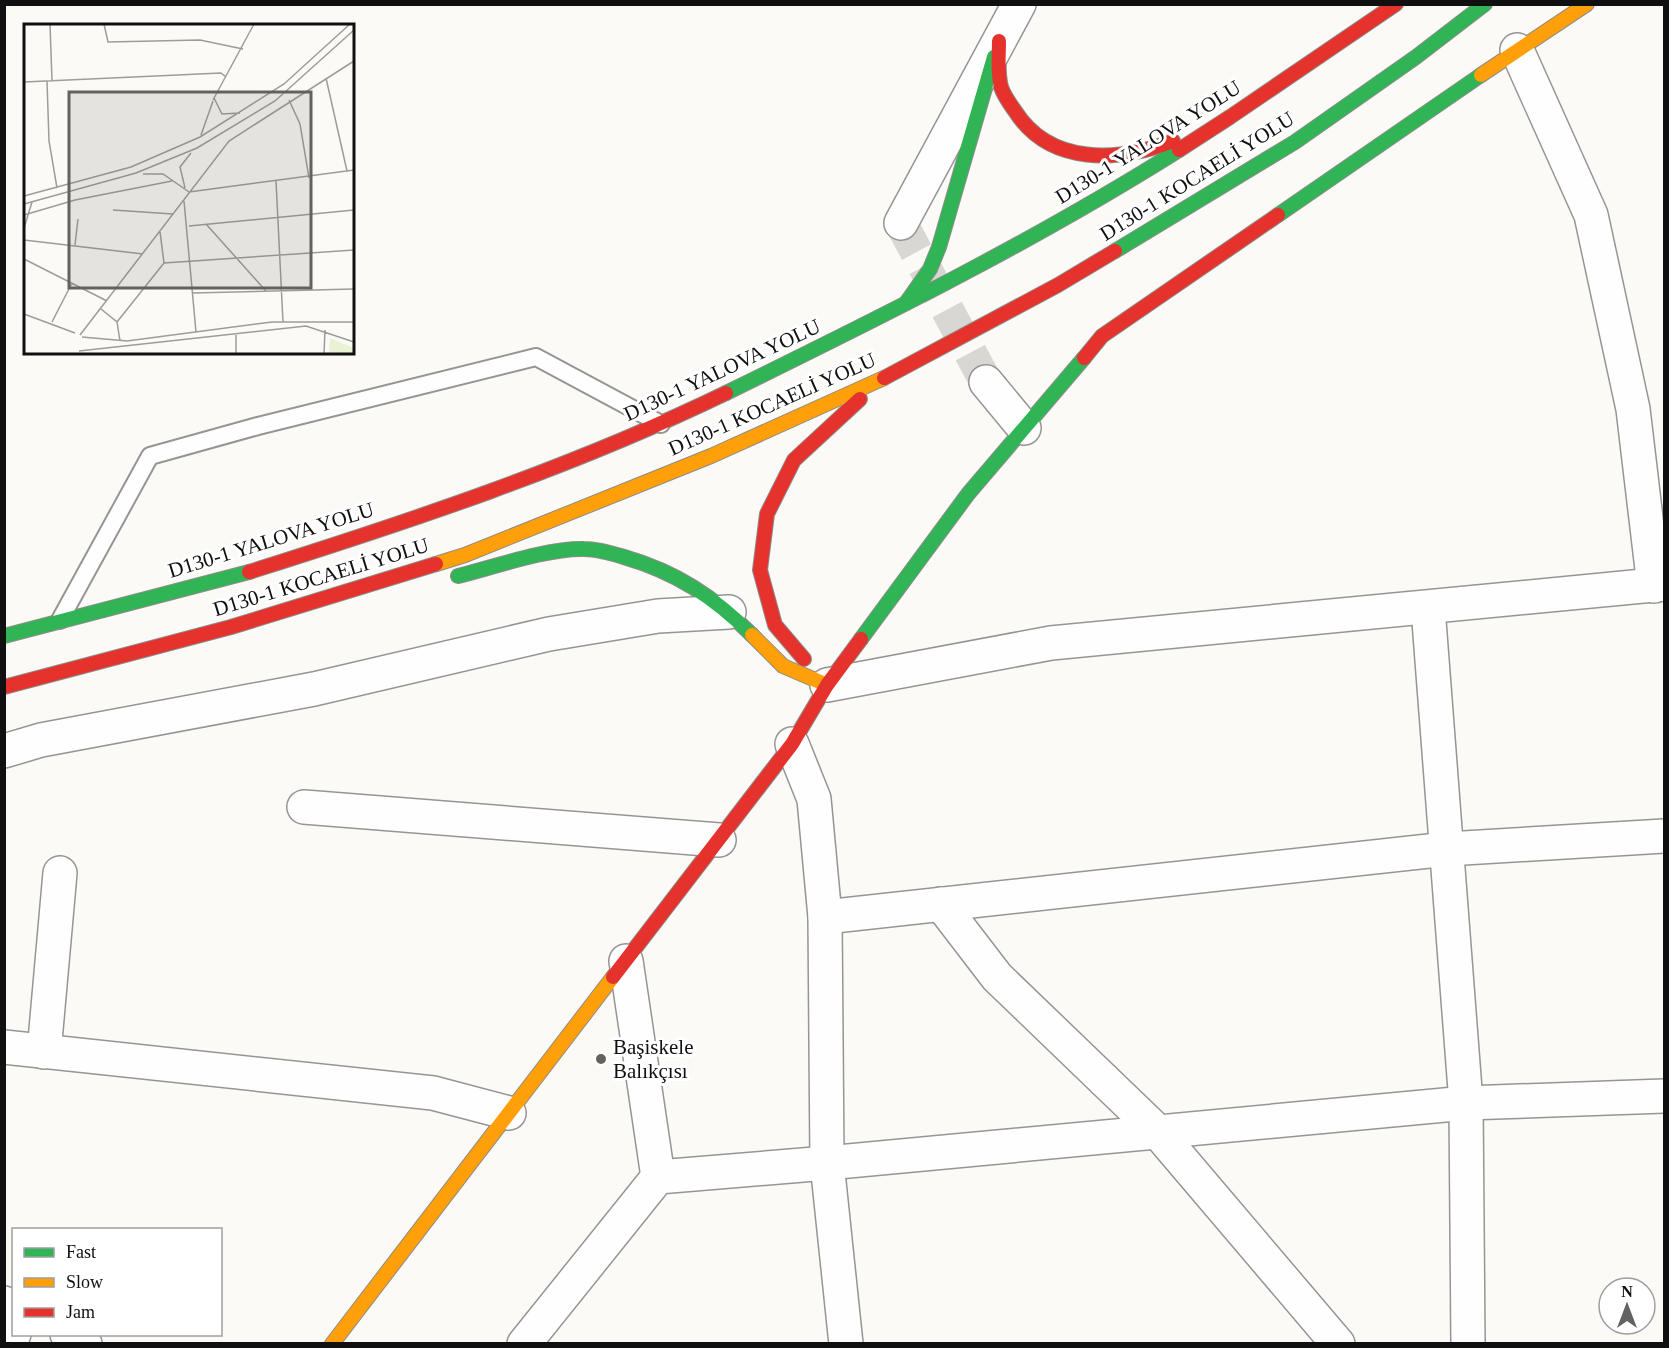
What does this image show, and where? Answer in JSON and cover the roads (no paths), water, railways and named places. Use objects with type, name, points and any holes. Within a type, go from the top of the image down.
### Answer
[{"type":"main road","name":"D130-1 YALOVA YOLU","points":[[4,636],[232,577],[520,482],[662,424],[904,306],[1105,196],[1230,117],[1396,4]]},
{"type":"main road","name":"D130-1 KOCAELİ YOLU","points":[[4,687],[231,627],[465,555],[711,456],[879,381],[1058,285],[1295,142],[1416,57],[1485,4]]},
{"type":"main road","points":[[332,1344],[792,744],[826,685],[968,494],[1102,336],[1587,4]]},
{"type":"main road","points":[[999,40],[999,72],[1002,89],[1016,113],[1029,129],[1054,147],[1083,153],[1120,154],[1155,149],[1230,117]]},
{"type":"main road","points":[[904,306],[930,268],[939,247],[999,40]]},
{"type":"main road","points":[[826,685],[775,625],[760,570],[767,514],[794,460],[879,381]]},
{"type":"main road","points":[[450,578],[557,551],[584,549],[610,553],[645,563],[691,584],[729,612],[783,666],[826,685]]},
{"type":"main road","points":[[231,627],[307,615],[362,601]]},
{"type":"street","points":[[901,223],[1019,4]]},
{"type":"street","points":[[826,685],[1051,643],[1659,585],[1633,409],[1591,215],[1517,50]]},
{"type":"street","points":[[986,382],[1024,429]]},
{"type":"street","points":[[1428,608],[1466,1102],[1468,1344]]},
{"type":"street","points":[[4,751],[41,740],[314,689],[549,634],[658,616],[729,612]]},
{"type":"street","points":[[792,744],[814,799],[825,917],[827,1163],[846,1344]]},
{"type":"street","points":[[304,807],[719,840]]},
{"type":"street","points":[[825,917],[1447,849],[1665,836]]},
{"type":"street","points":[[44,1052],[60,873]]},
{"type":"street","points":[[941,904],[997,977],[1157,1131],[1338,1344]]},
{"type":"street","points":[[626,961],[658,1177]]},
{"type":"street","points":[[4,1047],[433,1093],[509,1113]]},
{"type":"street","points":[[524,1344],[658,1177],[1466,1102],[1665,1096]]},
{"type":"street","points":[[69,1336],[85,1344]]},
{"type":"lane","points":[[59,623],[150,456],[258,426],[536,357],[662,424]]},
{"type":"tunnel","points":[[901,223],[986,382]]},
{"type":"place","name":"Başiskele Balıkçısı","points":[[601,1059]]}]
